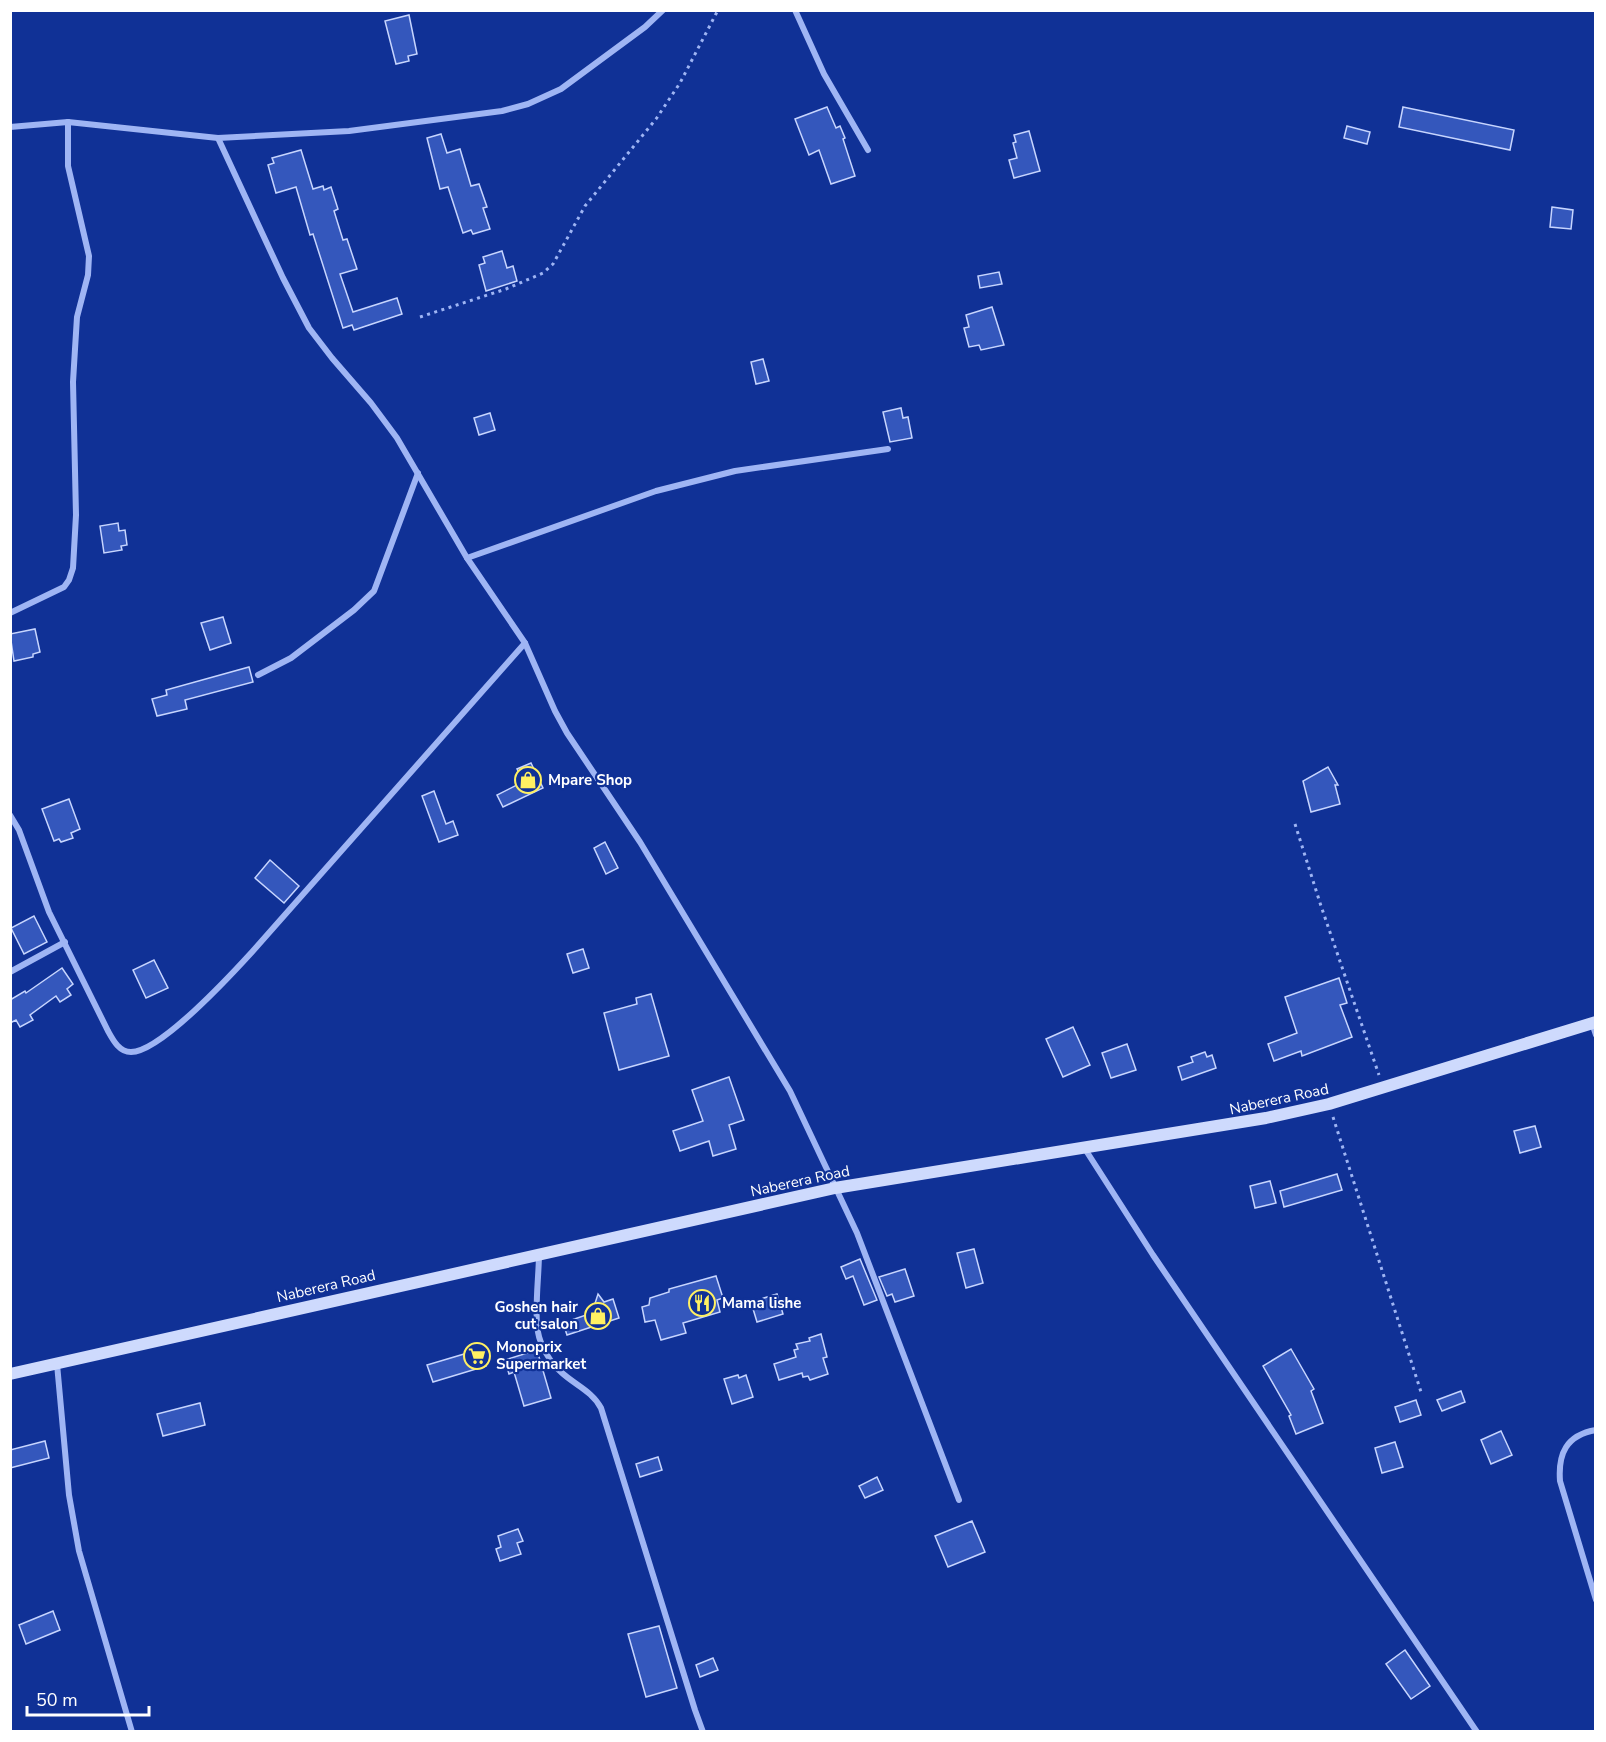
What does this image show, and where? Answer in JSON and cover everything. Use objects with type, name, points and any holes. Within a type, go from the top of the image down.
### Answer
[{"type":"street","points":[[10,128],[68,122],[218,138],[349,132],[461,117],[528,104],[561,89],[589,70],[663,10]]},
{"type":"street","points":[[795,10],[824,74],[867,150]]},
{"type":"street","points":[[10,612],[64,587],[73,568],[76,515],[75,349],[77,317],[88,275],[89,256],[68,166],[68,122]]},
{"type":"street","points":[[218,138],[283,278],[309,328],[372,403],[397,438],[467,558],[525,643],[567,733],[640,842],[790,1091],[857,1233],[959,1500]]},
{"type":"street","points":[[467,558],[656,491],[735,471],[888,449]]},
{"type":"street","points":[[258,675],[291,658],[354,610],[374,591],[418,473]]},
{"type":"street","points":[[10,815],[19,830],[50,912],[115,1044],[130,1052],[151,1045],[217,989],[252,952],[525,643]]},
{"type":"street","points":[[10,972],[65,942]]},
{"type":"street","name":"Naberera Road","points":[[10,1374],[539,1253],[836,1188],[1266,1118],[1329,1104],[1594,1027]]},
{"type":"street","points":[[1085,1149],[1153,1255],[1477,1731]]},
{"type":"street","points":[[539,1253],[538,1334],[554,1365],[597,1400],[602,1408],[703,1731]]},
{"type":"street","points":[[57,1363],[72,1523],[132,1731]]},
{"type":"street","points":[[1596,1430],[1576,1438],[1565,1447],[1559,1464],[1560,1481],[1596,1600]]},
{"type":"path","points":[[420,317],[506,289],[543,273],[552,264],[585,206],[656,119],[680,83],[718,10]]},
{"type":"path","points":[[1295,824],[1384,1088]]},
{"type":"path","points":[[1329,1104],[1421,1392]]},
{"type":"building","points":[[409,15],[417,54],[408,56],[409,61],[396,64],[385,21]]},
{"type":"building","points":[[827,107],[836,128],[840,126],[845,138],[843,139],[855,176],[831,184],[819,150],[809,155],[795,119]]},
{"type":"building","points":[[1403,107],[1514,130],[1510,150],[1399,127]]},
{"type":"building","points":[[1347,126],[1370,132],[1367,144],[1344,138]]},
{"type":"building","points":[[1029,131],[1040,171],[1014,178],[1009,160],[1017,158],[1013,143],[1016,142],[1014,135]]},
{"type":"building","points":[[441,134],[447,153],[460,149],[471,186],[479,184],[487,207],[483,208],[490,229],[473,234],[471,230],[463,233],[448,187],[440,189],[427,138]]},
{"type":"building","points":[[301,150],[313,189],[323,186],[324,190],[331,187],[338,209],[334,211],[343,240],[347,239],[357,269],[340,274],[353,312],[397,298],[402,314],[354,330],[352,325],[343,328],[313,234],[310,235],[296,187],[276,193],[268,165],[274,163],[272,158]]},
{"type":"building","points":[[1552,207],[1573,210],[1571,229],[1550,227]]},
{"type":"building","points":[[502,251],[507,268],[513,266],[517,281],[486,291],[479,265],[485,263],[483,257]]},
{"type":"building","points":[[999,272],[1002,284],[980,288],[978,276]]},
{"type":"building","points":[[992,307],[1004,345],[981,350],[979,345],[969,347],[964,328],[969,327],[966,315]]},
{"type":"building","points":[[763,359],[769,381],[756,384],[751,362]]},
{"type":"building","points":[[901,408],[903,418],[908,417],[912,438],[890,442],[883,412]]},
{"type":"building","points":[[490,413],[495,430],[479,435],[474,418]]},
{"type":"building","points":[[118,523],[119,531],[125,530],[127,545],[121,546],[122,550],[104,553],[100,526]]},
{"type":"building","points":[[223,617],[231,643],[210,650],[201,623]]},
{"type":"building","points":[[35,629],[40,652],[33,654],[33,657],[14,661],[10,634]]},
{"type":"building","points":[[249,667],[253,682],[185,700],[187,709],[157,716],[152,699],[167,695],[166,690]]},
{"type":"building","points":[[531,763],[543,788],[503,807],[497,795],[523,782],[517,769]]},
{"type":"building","points":[[1328,767],[1338,785],[1335,785],[1340,804],[1311,812],[1303,781]]},
{"type":"building","points":[[434,791],[446,824],[453,821],[458,835],[439,842],[422,796]]},
{"type":"building","points":[[69,799],[80,829],[71,833],[73,838],[61,842],[59,839],[54,841],[42,809]]},
{"type":"building","points":[[605,842],[618,868],[606,874],[594,848]]},
{"type":"building","points":[[270,860],[299,886],[284,903],[255,878]]},
{"type":"building","points":[[34,916],[47,942],[24,954],[11,928]]},
{"type":"building","points":[[583,949],[589,968],[573,973],[567,954]]},
{"type":"building","points":[[154,960],[168,988],[146,998],[133,970]]},
{"type":"building","points":[[62,968],[73,984],[67,989],[71,995],[60,1002],[56,996],[30,1015],[33,1020],[20,1027],[16,1020],[10,1023],[10,1000],[25,991],[26,993]]},
{"type":"building","points":[[1339,978],[1347,1003],[1340,1005],[1352,1037],[1302,1056],[1301,1051],[1274,1061],[1268,1044],[1297,1033],[1285,997]]},
{"type":"building","points":[[651,994],[669,1056],[619,1070],[604,1013],[637,1004],[636,998]]},
{"type":"building","points":[[1073,1027],[1090,1065],[1063,1077],[1046,1039]]},
{"type":"building","points":[[1127,1044],[1136,1070],[1111,1078],[1102,1053]]},
{"type":"building","points":[[1205,1052],[1207,1057],[1212,1055],[1216,1068],[1182,1080],[1178,1067],[1193,1062],[1191,1057]]},
{"type":"building","points":[[729,1077],[744,1120],[729,1125],[736,1149],[713,1156],[709,1141],[680,1151],[673,1131],[703,1121],[692,1090]]},
{"type":"building","points":[[1535,1126],[1541,1147],[1520,1153],[1514,1131]]},
{"type":"building","points":[[1337,1174],[1342,1190],[1284,1207],[1280,1191]]},
{"type":"building","points":[[1270,1181],[1276,1203],[1255,1208],[1250,1186]]},
{"type":"building","points":[[974,1249],[983,1283],[966,1288],[957,1253]]},
{"type":"building","points":[[860,1259],[877,1300],[864,1305],[853,1276],[846,1279],[841,1267]]},
{"type":"building","points":[[905,1269],[914,1296],[895,1302],[892,1294],[887,1296],[879,1277]]},
{"type":"building","points":[[716,1276],[723,1298],[717,1300],[720,1312],[683,1323],[686,1333],[661,1340],[655,1320],[645,1322],[642,1307],[649,1305],[650,1298],[669,1292],[669,1289]]},
{"type":"building","points":[[598,1294],[604,1302],[613,1299],[619,1318],[567,1335],[563,1323],[592,1313]]},
{"type":"building","points":[[777,1294],[783,1314],[757,1322],[751,1302]]},
{"type":"building","points":[[821,1334],[827,1357],[823,1358],[828,1374],[810,1380],[808,1376],[803,1377],[802,1373],[779,1380],[774,1364],[796,1357],[794,1350],[798,1349],[796,1344],[810,1341],[809,1338]]},
{"type":"building","points":[[481,1349],[486,1366],[433,1382],[427,1365]]},
{"type":"building","points":[[1291,1349],[1314,1389],[1311,1391],[1323,1423],[1296,1434],[1289,1416],[1291,1415],[1263,1366]]},
{"type":"building","points":[[537,1350],[551,1398],[524,1406],[514,1372],[509,1374],[505,1360]]},
{"type":"building","points":[[738,1375],[739,1378],[746,1375],[753,1397],[732,1404],[724,1379]]},
{"type":"building","points":[[1461,1391],[1465,1402],[1442,1411],[1437,1400]]},
{"type":"building","points":[[1416,1400],[1421,1415],[1400,1422],[1395,1407]]},
{"type":"building","points":[[200,1403],[205,1425],[163,1436],[157,1414]]},
{"type":"building","points":[[1501,1431],[1512,1455],[1491,1464],[1481,1440]]},
{"type":"building","points":[[45,1441],[49,1458],[10,1468],[10,1450]]},
{"type":"building","points":[[1395,1442],[1403,1467],[1382,1473],[1375,1448]]},
{"type":"building","points":[[658,1457],[662,1470],[640,1477],[636,1464]]},
{"type":"building","points":[[877,1477],[883,1490],[865,1498],[859,1486]]},
{"type":"building","points":[[972,1521],[985,1552],[948,1567],[935,1536]]},
{"type":"building","points":[[518,1529],[523,1541],[517,1543],[521,1554],[500,1561],[496,1549],[501,1547],[498,1536]]},
{"type":"building","points":[[53,1611],[60,1630],[26,1644],[19,1625]]},
{"type":"building","points":[[659,1626],[677,1688],[646,1697],[628,1634]]},
{"type":"building","points":[[1405,1650],[1430,1686],[1411,1699],[1386,1664]]},
{"type":"building","points":[[713,1658],[718,1670],[700,1677],[696,1665]]},
{"type":"place","name":"Mpare Shop","points":[[528,780]]},
{"type":"place","name":"Mama lishe","points":[[702,1303]]},
{"type":"place","name":"Goshen hair cut salon","points":[[598,1316]]},
{"type":"place","name":"Monoprix Supermarket","points":[[477,1356]]}]
